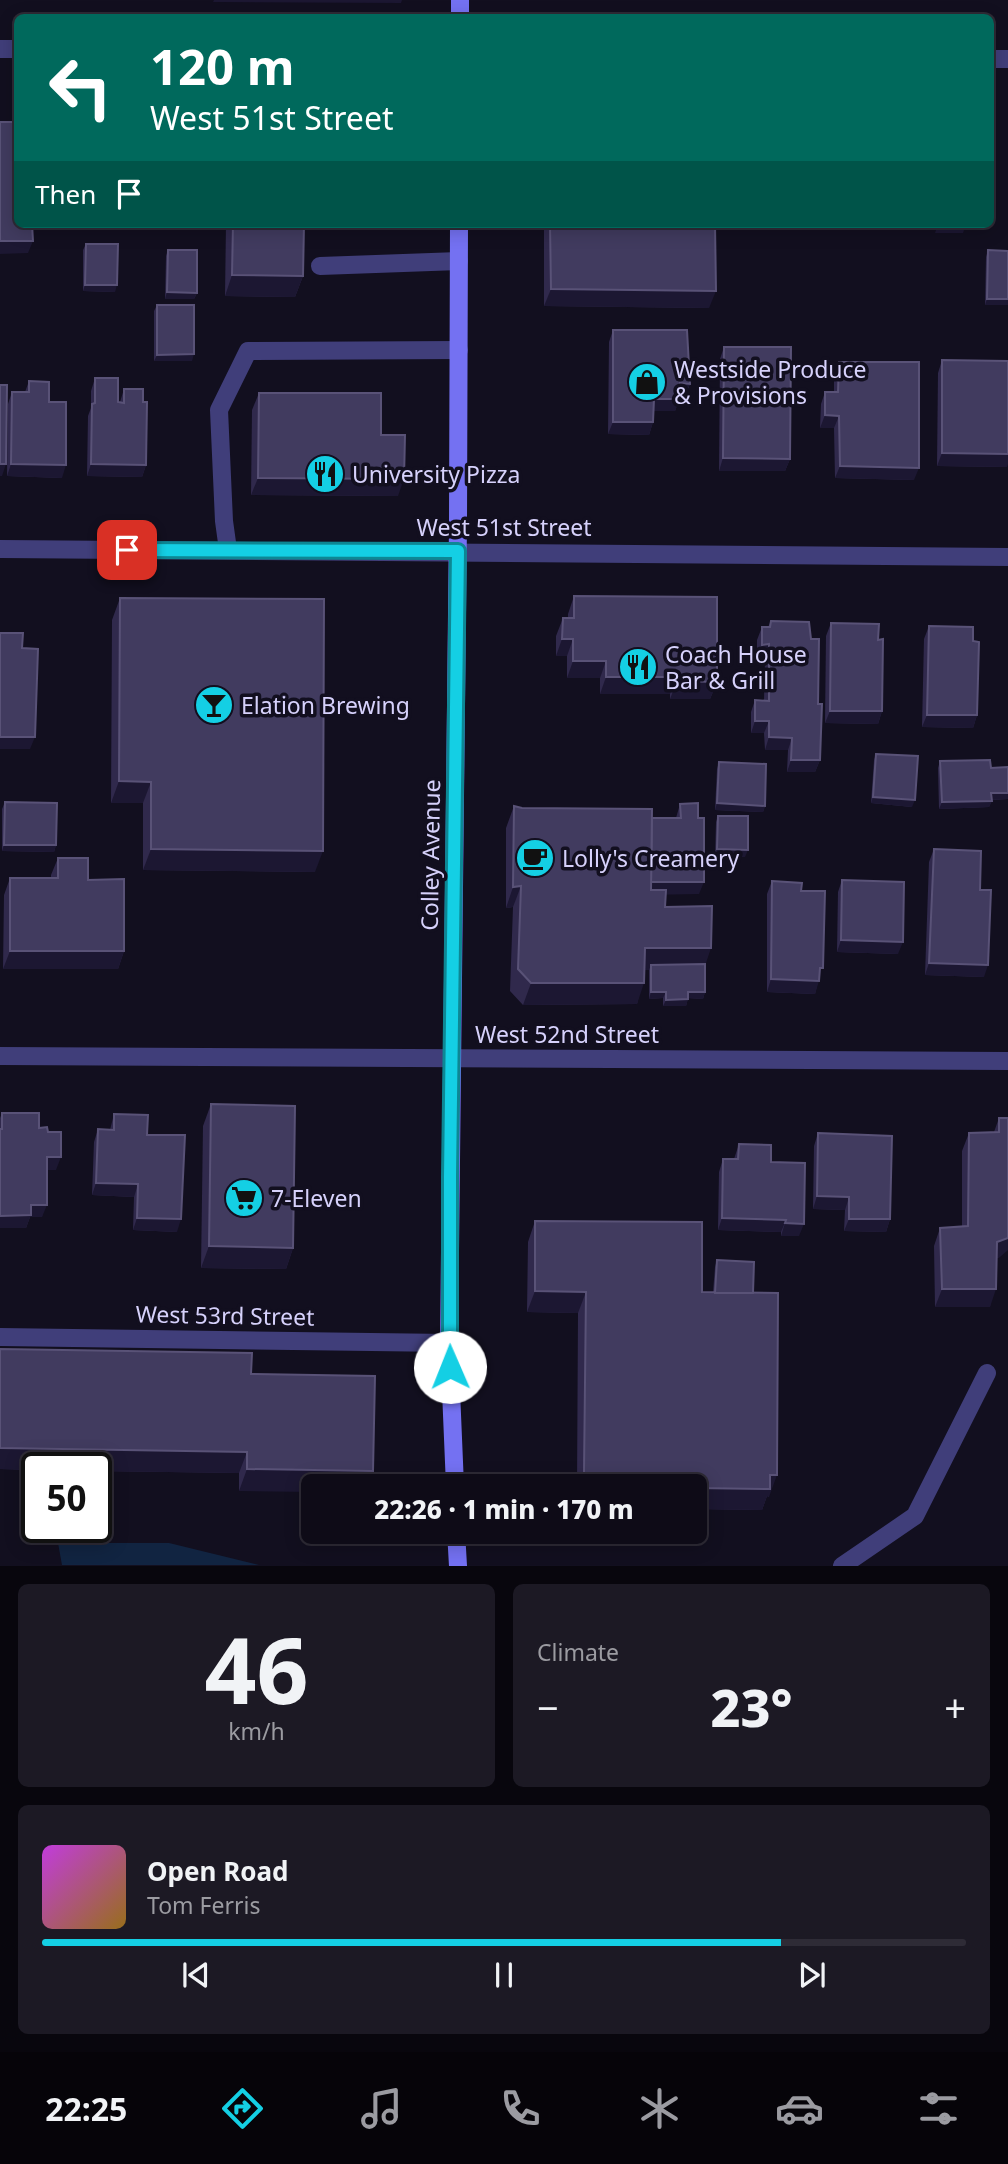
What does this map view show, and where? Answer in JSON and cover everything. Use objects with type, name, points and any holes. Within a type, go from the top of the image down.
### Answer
[{"type":"main road","name":"Colley Avenue","points":[[454,1474],[449,1343],[459,228]]},
{"type":"main road","points":[[457,1544],[458,1566]]},
{"type":"street","points":[[320,266],[459,261]]},
{"type":"street","points":[[228,550],[224,521],[219,410],[248,351],[459,350]]},
{"type":"street","name":"West 51st Street","points":[[0,549],[1008,557]]},
{"type":"street","name":"West 52nd Street","points":[[0,1056],[1008,1062]]},
{"type":"street","name":"West 53rd Street","points":[[0,1337],[449,1343]]},
{"type":"street","points":[[842,1566],[915,1516],[987,1373]]},
{"type":"water","points":[[58,1543],[169,1543],[259,1565],[62,1565]]},
{"type":"building","points":[[0,122],[14,122],[14,228],[32,228],[33,241],[0,241]]},
{"type":"building","points":[[233,228],[304,228],[303,276],[232,275]]},
{"type":"building","points":[[550,228],[715,228],[716,291],[551,289]]},
{"type":"building","points":[[86,244],[118,244],[117,285],[85,285]]},
{"type":"building","points":[[168,250],[197,250],[197,293],[167,292]]},
{"type":"building","points":[[988,250],[1008,251],[1008,299],[987,299]]},
{"type":"building","points":[[157,305],[194,305],[194,354],[157,355]]},
{"type":"building","name":"Westside Produce & Provisions","points":[[613,330],[687,330],[690,384],[680,383],[680,399],[654,399],[653,422],[613,422]]},
{"type":"building","points":[[724,347],[791,347],[790,459],[723,458]]},
{"type":"building","points":[[942,360],[1008,361],[1008,454],[942,453]]},
{"type":"building","points":[[839,362],[919,362],[919,468],[840,466],[839,416],[825,415],[825,392],[838,392]]},
{"type":"building","points":[[95,378],[118,378],[118,402],[124,403],[124,389],[143,389],[143,402],[147,402],[146,465],[91,464]]},
{"type":"building","points":[[29,381],[49,382],[49,402],[66,402],[66,465],[11,464],[12,392],[29,392]]},
{"type":"building","points":[[0,385],[7,385],[6,464],[0,464]]},
{"type":"building","name":"University Pizza","points":[[259,393],[381,393],[381,435],[405,435],[404,479],[258,478]]},
{"type":"building","name":"Coach House Bar & Grill","points":[[574,596],[717,597],[717,682],[677,681],[677,677],[606,677],[606,661],[573,661],[573,639],[562,639],[563,618],[574,618]]},
{"type":"building","name":"Elation Brewing","points":[[120,598],[324,599],[323,851],[151,849],[151,782],[119,781]]},
{"type":"building","points":[[771,621],[809,622],[811,639],[819,639],[818,704],[822,704],[820,760],[791,760],[792,738],[769,737],[769,721],[755,721],[755,700],[769,701],[769,644],[762,645],[762,627],[770,627]]},
{"type":"building","points":[[831,623],[879,624],[878,640],[883,639],[882,711],[830,711]]},
{"type":"building","points":[[929,626],[973,627],[973,641],[979,642],[977,715],[927,715]]},
{"type":"building","points":[[0,633],[23,633],[22,648],[38,649],[35,737],[0,737]]},
{"type":"building","points":[[876,754],[918,756],[915,800],[873,797]]},
{"type":"building","points":[[990,760],[991,768],[1008,767],[1008,793],[991,793],[992,801],[942,802],[940,761]]},
{"type":"building","points":[[719,762],[766,764],[765,806],[717,803]]},
{"type":"building","points":[[5,802],[57,803],[56,845],[4,845]]},
{"type":"building","points":[[698,803],[698,818],[704,818],[704,882],[651,882],[652,818],[681,818],[680,804]]},
{"type":"building","points":[[514,806],[652,809],[651,890],[666,890],[665,907],[712,906],[711,948],[645,948],[644,983],[531,983],[518,969],[521,886],[513,887]]},
{"type":"building","points":[[718,816],[748,816],[748,850],[717,849]]},
{"type":"building","points":[[934,849],[981,851],[980,890],[991,890],[988,965],[929,963]]},
{"type":"building","points":[[58,858],[88,858],[88,880],[124,879],[124,951],[10,951],[10,878],[58,878]]},
{"type":"building","points":[[842,880],[904,882],[903,942],[841,940]]},
{"type":"building","points":[[772,881],[802,883],[801,891],[825,891],[823,968],[820,968],[819,981],[771,979]]},
{"type":"building","points":[[705,964],[705,992],[688,992],[688,999],[666,1000],[666,992],[651,992],[651,965]]},
{"type":"building","name":"7-Eleven","points":[[211,1104],[295,1106],[293,1248],[209,1246]]},
{"type":"building","points":[[2,1113],[39,1113],[39,1128],[47,1127],[48,1132],[61,1132],[61,1157],[47,1157],[47,1205],[31,1205],[31,1215],[0,1216]]},
{"type":"building","points":[[114,1114],[148,1115],[147,1135],[185,1135],[181,1219],[137,1218],[138,1184],[96,1183],[98,1129],[114,1130]]},
{"type":"building","points":[[999,1118],[1008,1118],[1008,1238],[997,1242],[996,1289],[942,1289],[940,1228],[968,1226],[969,1133],[999,1132]]},
{"type":"building","points":[[818,1133],[892,1136],[890,1219],[849,1219],[849,1197],[817,1196]]},
{"type":"building","points":[[739,1144],[771,1145],[771,1162],[805,1163],[804,1224],[785,1223],[786,1220],[722,1218],[723,1159],[738,1159]]},
{"type":"building","points":[[535,1221],[702,1222],[702,1292],[778,1293],[777,1475],[770,1475],[770,1489],[707,1488],[707,1474],[584,1473],[586,1292],[535,1291]]},
{"type":"building","points":[[717,1260],[754,1262],[753,1293],[715,1293]]},
{"type":"building","points":[[0,1349],[252,1353],[251,1374],[375,1376],[373,1471],[247,1469],[247,1452],[0,1448]]},
{"type":"place","name":"Westside Produce & Provisions","points":[[647,382]]},
{"type":"place","name":"University Pizza","points":[[325,474]]},
{"type":"place","name":"Coach House Bar & Grill","points":[[638,667]]},
{"type":"place","name":"Elation Brewing","points":[[214,705]]},
{"type":"place","name":"Lolly's Creamery","points":[[535,858]]},
{"type":"place","name":"7-Eleven","points":[[244,1198]]},
{"type":"route","points":[[127,550],[458,551],[450,1367]]}]
